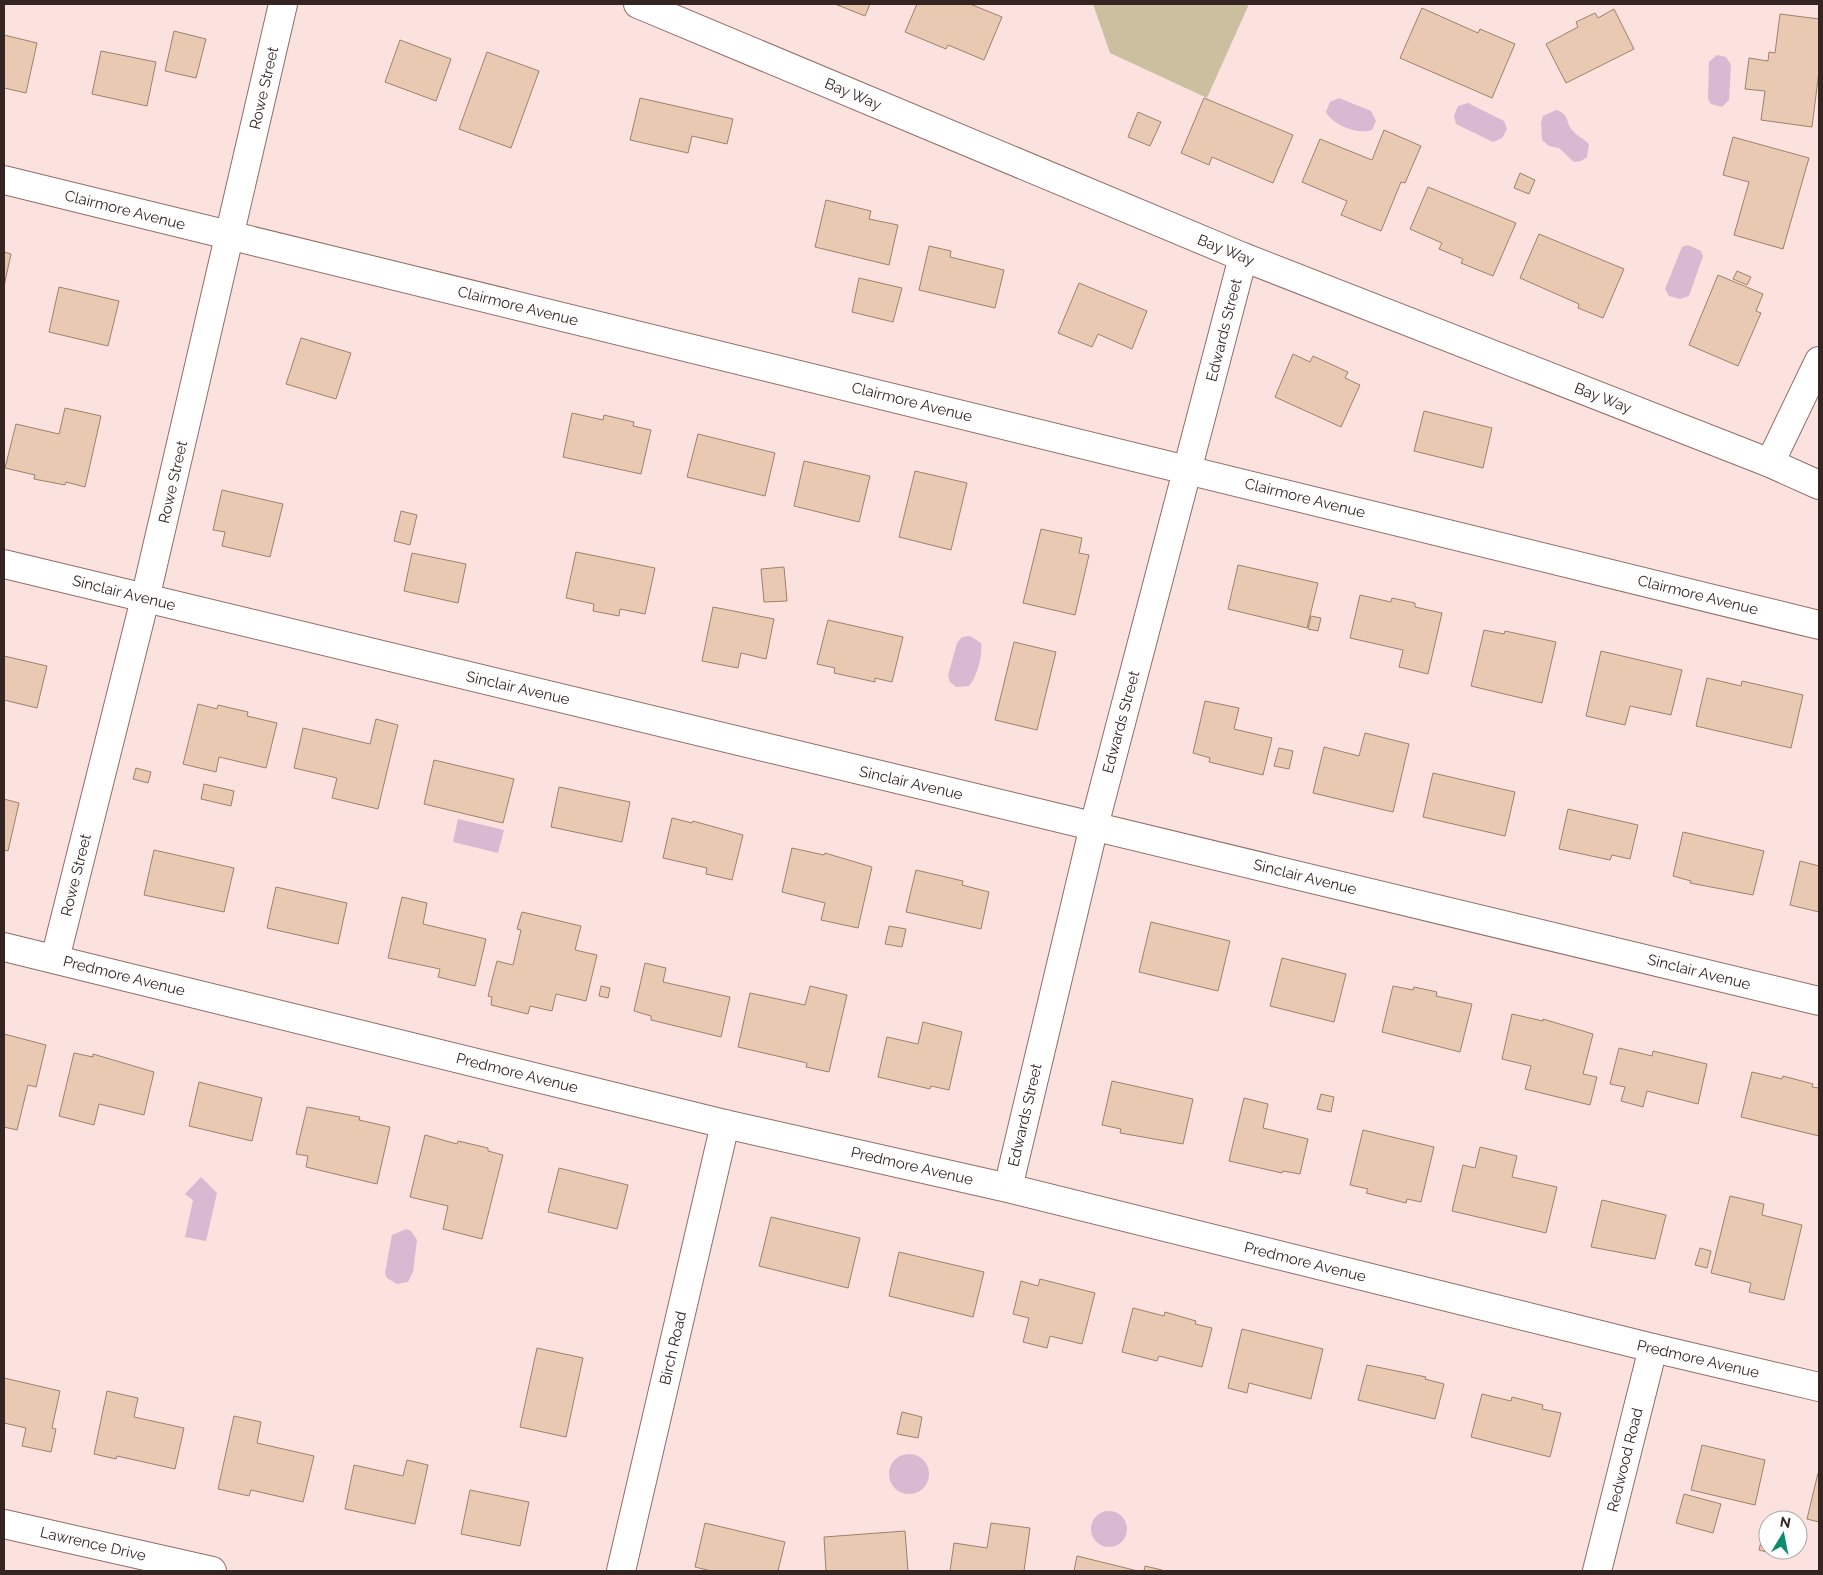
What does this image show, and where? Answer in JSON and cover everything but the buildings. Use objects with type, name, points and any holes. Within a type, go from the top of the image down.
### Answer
[{"type":"street","name":"Rowe Street","points":[[54,958],[145,599],[283,4]]},
{"type":"street","name":"Bay Way","points":[[638,4],[1243,257],[1770,463],[1819,485]]},
{"type":"street","name":"Clairmore Avenue","points":[[4,180],[1819,625]]},
{"type":"street","name":"Edwards Street","points":[[1008,1188],[1094,826],[1243,257]]},
{"type":"street","points":[[1770,463],[1819,361]]},
{"type":"street","name":"Sinclair Avenue","points":[[4,564],[1819,1001]]},
{"type":"street","name":"Predmore Avenue","points":[[4,946],[725,1124],[1008,1188],[1653,1348],[1819,1387]]},
{"type":"street","name":"Birch Road","points":[[621,1571],[725,1124]]},
{"type":"street","name":"Redwood Road","points":[[1597,1571],[1653,1348]]},
{"type":"street","name":"Lawrence Drive","points":[[4,1524],[212,1571]]},
{"type":"shaded area","points":[[1093,4],[1249,4],[1207,98],[1110,53]]},
{"type":"shaded area","points":[[1717,55],[1726,57],[1731,65],[1729,100],[1722,107],[1711,104],[1708,99],[1709,62]]},
{"type":"shaded area","points":[[1339,98],[1371,111],[1376,121],[1372,130],[1360,131],[1346,128],[1329,117],[1326,112],[1330,102]]},
{"type":"shaded area","points":[[1468,103],[1504,121],[1507,129],[1502,138],[1493,142],[1456,124],[1454,116],[1458,106]]},
{"type":"shaded area","points":[[1556,110],[1565,116],[1573,131],[1589,144],[1587,157],[1581,161],[1574,162],[1559,148],[1549,146],[1542,140],[1541,123],[1543,116]]},
{"type":"shaded area","points":[[1688,245],[1701,251],[1703,256],[1689,296],[1680,299],[1669,296],[1665,289],[1682,247]]},
{"type":"shaded area","points":[[970,636],[981,643],[979,666],[969,686],[956,687],[950,682],[948,675],[957,643],[962,637]]},
{"type":"shaded area","points":[[458,819],[504,830],[498,853],[453,842]]},
{"type":"shaded area","points":[[201,1177],[217,1193],[206,1241],[185,1237],[193,1200],[185,1194]]},
{"type":"shaded area","points":[[406,1229],[411,1231],[417,1240],[413,1272],[408,1282],[397,1284],[387,1278],[385,1273],[392,1235]]},
{"type":"shaded area","points":[[913,1454],[920,1457],[926,1463],[929,1474],[928,1482],[920,1491],[913,1494],[905,1494],[898,1491],[890,1482],[889,1470],[892,1463],[901,1455]]},
{"type":"shaded area","points":[[1109,1511],[1116,1512],[1122,1516],[1126,1522],[1126,1536],[1122,1542],[1116,1546],[1109,1547],[1102,1546],[1096,1542],[1092,1536],[1091,1529],[1092,1522],[1096,1516],[1102,1512]]}]
